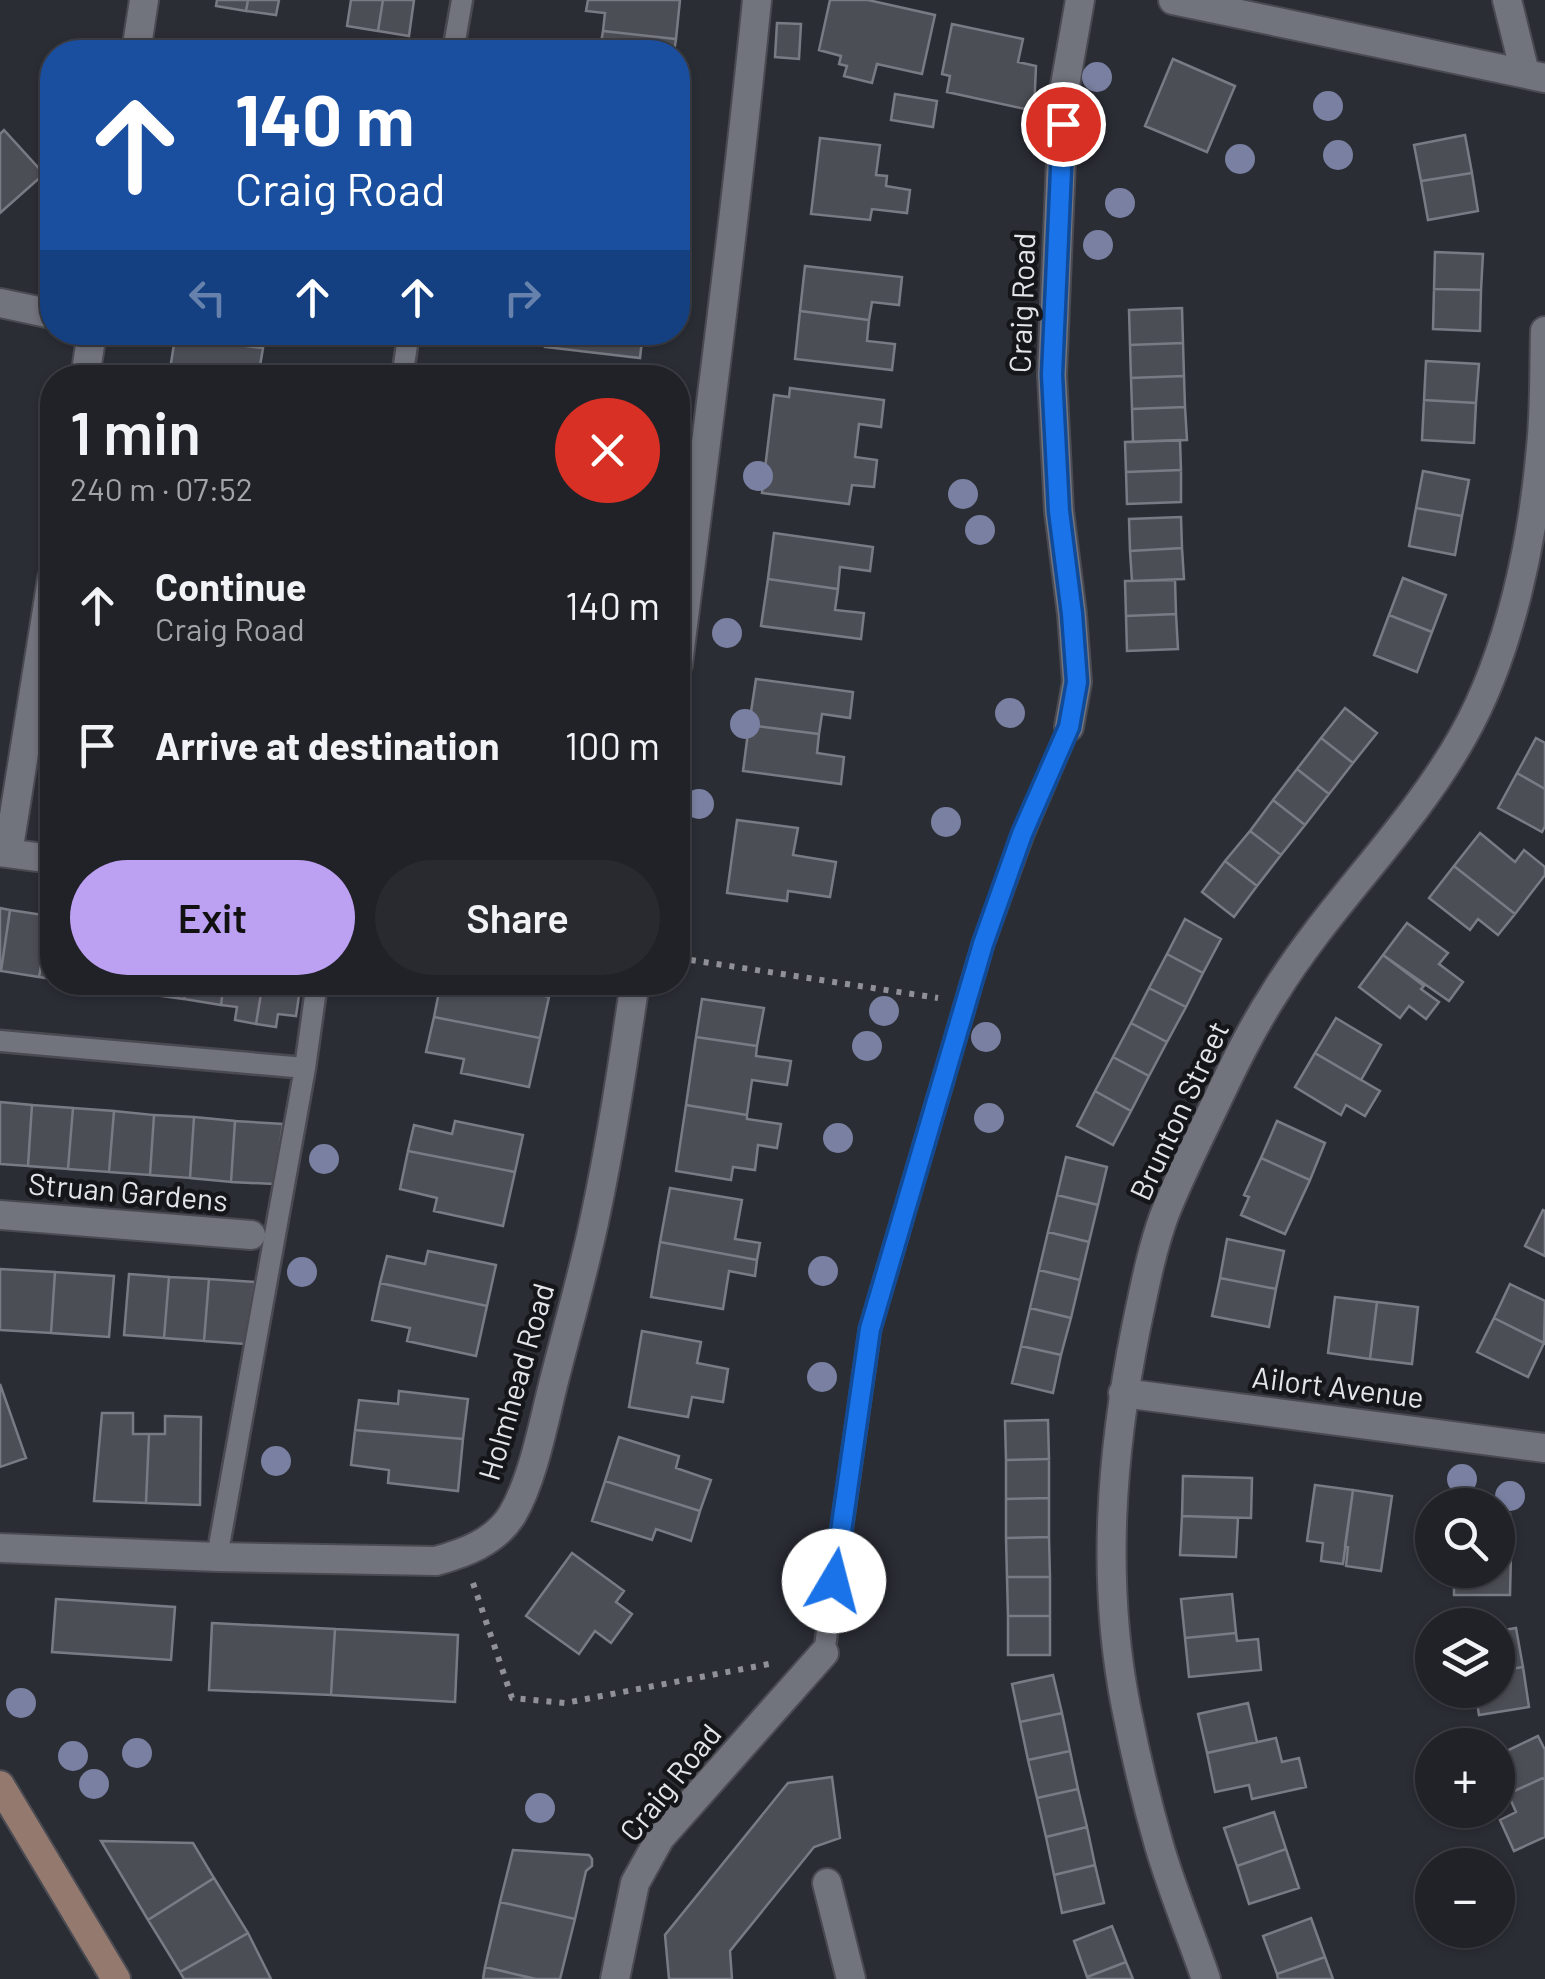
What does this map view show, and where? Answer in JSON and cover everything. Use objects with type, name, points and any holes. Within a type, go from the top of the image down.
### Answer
[{"type":"main road","points":[[0,1785],[116,1979]]},
{"type":"street","points":[[138,40],[144,0]]},
{"type":"street","points":[[690,568],[757,0]]},
{"type":"street","name":"Craig Road","points":[[1069,727],[1077,682],[1059,511],[1052,375],[1064,92],[1080,0]]},
{"type":"street","points":[[1506,0],[1538,76],[1545,105]]},
{"type":"street","points":[[1192,2],[1538,76]]},
{"type":"street","points":[[0,303],[40,311]]},
{"type":"street","name":"Brunton Street","points":[[1206,1979],[1159,1845],[1126,1704],[1115,1622],[1111,1550],[1114,1470],[1123,1393],[1148,1271],[1182,1171],[1242,1049],[1284,979],[1430,787],[1462,738],[1488,687],[1517,592],[1533,512],[1543,446],[1545,332]]},
{"type":"street","points":[[40,647],[4,852],[40,857]]},
{"type":"street","name":"Holmhead Road","points":[[0,1548],[436,1561],[464,1554],[490,1538],[511,1516],[526,1484],[594,1225],[633,995]]},
{"type":"street","name":"Struan Gardens","points":[[0,1215],[250,1236]]},
{"type":"street","name":"Ailort Avenue","points":[[1123,1393],[1545,1448]]},
{"type":"street","name":"Craig Road","points":[[616,1979],[635,1883],[660,1838],[824,1653]]},
{"type":"street","points":[[828,1883],[851,1979]]},
{"type":"lane","points":[[456,40],[462,0]]},
{"type":"lane","points":[[824,1653],[870,1329],[965,1002],[1022,834],[1069,727]]},
{"type":"lane","points":[[217,1557],[315,995]]},
{"type":"lane","points":[[0,1041],[305,1068]]},
{"type":"path","points":[[690,960],[965,1002]]},
{"type":"path","points":[[464,1554],[512,1698],[566,1703],[736,1670]]},
{"type":"building","points":[[217,0],[248,0],[246,11],[216,6]]},
{"type":"building","points":[[248,0],[279,0],[276,15],[246,11]]},
{"type":"building","points":[[351,0],[383,0],[378,31],[347,26]]},
{"type":"building","points":[[383,0],[414,0],[409,36],[378,31]]},
{"type":"building","points":[[588,0],[680,0],[676,39],[603,31],[605,13],[586,11]]},
{"type":"building","points":[[830,0],[868,0],[935,15],[922,74],[877,64],[872,83],[844,76],[847,66],[839,64],[841,56],[819,50]]},
{"type":"building","points":[[777,23],[801,24],[799,59],[775,57]]},
{"type":"building","points":[[952,24],[1023,39],[1018,62],[1036,66],[1034,111],[947,92],[950,76],[942,74]]},
{"type":"building","points":[[603,31],[676,39],[676,40],[602,40]]},
{"type":"building","points":[[1173,59],[1235,86],[1207,152],[1145,126]]},
{"type":"building","points":[[895,94],[937,101],[933,127],[891,120]]},
{"type":"building","points":[[4,130],[40,170],[40,178],[0,213],[0,134]]},
{"type":"building","points":[[1465,135],[1472,173],[1421,181],[1414,145]]},
{"type":"building","points":[[820,138],[880,145],[876,175],[887,176],[886,186],[910,190],[907,213],[872,209],[870,220],[811,214]]},
{"type":"building","points":[[1472,173],[1478,211],[1428,220],[1421,181]]},
{"type":"building","points":[[1435,252],[1483,254],[1481,290],[1434,289]]},
{"type":"building","points":[[805,266],[902,277],[899,305],[872,302],[869,320],[800,311]]},
{"type":"building","points":[[1434,289],[1481,290],[1480,331],[1433,329]]},
{"type":"building","points":[[1182,308],[1183,343],[1130,345],[1129,310]]},
{"type":"building","points":[[800,311],[869,320],[867,341],[895,344],[892,370],[795,359]]},
{"type":"building","points":[[1183,343],[1184,376],[1131,378],[1130,345]]},
{"type":"building","points":[[174,345],[263,348],[260,365],[171,365]]},
{"type":"building","points":[[545,345],[642,345],[640,358]]},
{"type":"building","points":[[1426,361],[1479,364],[1476,403],[1424,400]]},
{"type":"building","points":[[1184,376],[1185,407],[1132,409],[1131,378]]},
{"type":"building","points":[[790,388],[884,400],[881,427],[859,424],[855,457],[877,460],[874,487],[852,485],[849,504],[762,493],[774,395],[789,397]]},
{"type":"building","points":[[1424,400],[1476,403],[1474,443],[1422,440]]},
{"type":"building","points":[[1185,407],[1187,440],[1133,442],[1132,409]]},
{"type":"building","points":[[1180,440],[1181,470],[1126,472],[1125,442]]},
{"type":"building","points":[[1181,470],[1181,502],[1127,504],[1126,472]]},
{"type":"building","points":[[1423,471],[1469,480],[1462,516],[1416,508]]},
{"type":"building","points":[[1416,508],[1462,516],[1455,555],[1409,546]]},
{"type":"building","points":[[1181,517],[1182,548],[1130,551],[1129,519]]},
{"type":"building","points":[[774,533],[873,547],[870,571],[840,567],[838,589],[768,579]]},
{"type":"building","points":[[1182,548],[1184,579],[1132,581],[1130,551]]},
{"type":"building","points":[[1403,578],[1446,595],[1432,632],[1389,615]]},
{"type":"building","points":[[768,579],[838,589],[835,610],[864,613],[861,639],[761,626]]},
{"type":"building","points":[[1175,580],[1176,614],[1126,616],[1125,581]]},
{"type":"building","points":[[1176,614],[1178,649],[1127,651],[1126,616]]},
{"type":"building","points":[[1389,615],[1432,632],[1417,672],[1374,655]]},
{"type":"building","points":[[756,679],[853,692],[850,718],[822,714],[819,734],[749,725]]},
{"type":"building","points":[[1345,708],[1377,733],[1353,763],[1321,738]]},
{"type":"building","points":[[749,725],[819,734],[817,753],[844,757],[841,784],[743,771]]},
{"type":"building","points":[[1321,738],[1353,763],[1329,794],[1297,769]]},
{"type":"building","points":[[1536,738],[1545,743],[1545,789],[1517,773]]},
{"type":"building","points":[[1297,769],[1329,794],[1305,825],[1273,800]]},
{"type":"building","points":[[1517,773],[1545,789],[1542,832],[1498,808]]},
{"type":"building","points":[[1273,800],[1305,825],[1281,855],[1250,831]]},
{"type":"building","points":[[737,820],[798,828],[793,855],[836,862],[830,897],[788,891],[787,901],[727,893]]},
{"type":"building","points":[[1250,831],[1281,855],[1257,886],[1225,861]]},
{"type":"building","points":[[1480,833],[1515,862],[1524,850],[1545,867],[1545,875],[1515,914],[1454,866]]},
{"type":"building","points":[[1225,861],[1257,886],[1234,917],[1202,892]]},
{"type":"building","points":[[1454,866],[1515,914],[1498,935],[1478,919],[1470,930],[1429,898]]},
{"type":"building","points":[[0,908],[10,910],[1,971],[0,971]]},
{"type":"building","points":[[10,910],[40,914],[39,977],[1,971]]},
{"type":"building","points":[[1185,919],[1221,939],[1203,973],[1167,954]]},
{"type":"building","points":[[1407,923],[1448,953],[1439,964],[1463,982],[1449,1001],[1383,955]]},
{"type":"building","points":[[1167,954],[1203,973],[1186,1007],[1149,988]]},
{"type":"building","points":[[1383,955],[1439,1002],[1426,1019],[1409,1006],[1400,1018],[1359,987]]},
{"type":"building","points":[[1149,988],[1186,1007],[1167,1042],[1131,1023]]},
{"type":"building","points":[[185,995],[222,995],[221,1005],[184,999]]},
{"type":"building","points":[[222,995],[261,995],[256,1024],[235,1020],[237,1007],[221,1005]]},
{"type":"building","points":[[261,995],[299,995],[296,1016],[278,1014],[276,1027],[256,1024]]},
{"type":"building","points":[[438,995],[549,997],[540,1038],[434,1017]]},
{"type":"building","points":[[702,999],[764,1008],[757,1046],[696,1037]]},
{"type":"building","points":[[434,1017],[540,1038],[529,1087],[461,1073],[464,1059],[426,1052]]},
{"type":"building","points":[[1336,1018],[1381,1045],[1361,1080],[1315,1053]]},
{"type":"building","points":[[1131,1023],[1167,1042],[1149,1076],[1113,1057]]},
{"type":"building","points":[[696,1037],[757,1046],[756,1056],[791,1061],[787,1085],[752,1080],[747,1115],[686,1105]]},
{"type":"building","points":[[1315,1053],[1380,1091],[1365,1116],[1346,1105],[1341,1115],[1295,1087]]},
{"type":"building","points":[[1113,1057],[1149,1076],[1131,1111],[1095,1091]]},
{"type":"building","points":[[1095,1091],[1131,1111],[1113,1145],[1077,1126]]},
{"type":"building","points":[[0,1102],[32,1105],[28,1166],[0,1164]]},
{"type":"building","points":[[32,1105],[73,1108],[68,1169],[28,1166]]},
{"type":"building","points":[[686,1105],[781,1124],[777,1148],[758,1145],[755,1170],[733,1167],[731,1180],[676,1171]]},
{"type":"building","points":[[73,1108],[114,1111],[109,1172],[68,1169]]},
{"type":"building","points":[[114,1111],[154,1115],[150,1175],[109,1172]]},
{"type":"building","points":[[154,1115],[194,1117],[190,1178],[150,1175]]},
{"type":"building","points":[[194,1117],[235,1121],[231,1182],[190,1178]]},
{"type":"building","points":[[235,1121],[283,1124],[274,1184],[231,1182]]},
{"type":"building","points":[[455,1121],[523,1135],[515,1172],[408,1151],[414,1125],[452,1134]]},
{"type":"building","points":[[1277,1121],[1325,1143],[1310,1180],[1261,1158]]},
{"type":"building","points":[[408,1151],[515,1172],[503,1226],[434,1211],[437,1198],[400,1189]]},
{"type":"building","points":[[1066,1157],[1107,1167],[1098,1205],[1057,1195]]},
{"type":"building","points":[[1261,1158],[1310,1180],[1285,1234],[1241,1215],[1249,1197],[1244,1195]]},
{"type":"building","points":[[670,1188],[742,1200],[735,1239],[760,1243],[757,1260],[660,1242]]},
{"type":"building","points":[[1057,1195],[1098,1205],[1089,1242],[1048,1232]]},
{"type":"building","points":[[1545,1211],[1545,1256],[1525,1246]]},
{"type":"building","points":[[1048,1232],[1089,1242],[1080,1280],[1039,1270]]},
{"type":"building","points":[[1227,1239],[1284,1251],[1276,1289],[1220,1278]]},
{"type":"building","points":[[660,1242],[757,1260],[755,1276],[729,1271],[723,1309],[651,1297]]},
{"type":"building","points":[[428,1251],[496,1265],[487,1306],[380,1283],[387,1256],[425,1264]]},
{"type":"building","points":[[0,1269],[55,1272],[51,1333],[0,1330]]},
{"type":"building","points":[[1039,1270],[1080,1280],[1071,1318],[1030,1308]]},
{"type":"building","points":[[55,1272],[114,1276],[109,1337],[51,1333]]},
{"type":"building","points":[[129,1274],[169,1277],[164,1338],[124,1335]]},
{"type":"building","points":[[169,1277],[209,1279],[204,1341],[164,1338]]},
{"type":"building","points":[[1220,1278],[1276,1289],[1269,1327],[1212,1316]]},
{"type":"building","points":[[209,1279],[255,1282],[245,1344],[204,1341]]},
{"type":"building","points":[[380,1283],[487,1306],[476,1356],[407,1341],[410,1328],[372,1320]]},
{"type":"building","points":[[1510,1284],[1545,1301],[1544,1343],[1494,1318]]},
{"type":"building","points":[[1335,1297],[1377,1302],[1370,1359],[1328,1353]]},
{"type":"building","points":[[1377,1302],[1418,1307],[1412,1364],[1370,1359]]},
{"type":"building","points":[[1030,1308],[1071,1318],[1061,1355],[1021,1346]]},
{"type":"building","points":[[1494,1318],[1544,1343],[1528,1377],[1477,1352]]},
{"type":"building","points":[[642,1331],[701,1342],[697,1363],[728,1369],[723,1402],[692,1397],[688,1417],[629,1407]]},
{"type":"building","points":[[1021,1346],[1061,1355],[1053,1393],[1012,1383]]},
{"type":"building","points":[[0,1384],[26,1458],[0,1467]]},
{"type":"building","points":[[399,1391],[468,1399],[463,1439],[355,1430],[359,1400],[398,1404]]},
{"type":"building","points":[[102,1413],[133,1413],[133,1434],[149,1434],[146,1503],[94,1501]]},
{"type":"building","points":[[165,1416],[201,1417],[200,1505],[146,1503],[149,1434],[165,1434]]},
{"type":"building","points":[[1048,1420],[1049,1459],[1006,1460],[1005,1421]]},
{"type":"building","points":[[355,1430],[463,1439],[458,1491],[388,1483],[389,1470],[351,1465]]},
{"type":"building","points":[[619,1437],[679,1456],[676,1468],[711,1480],[700,1511],[605,1481]]},
{"type":"building","points":[[1049,1459],[1049,1498],[1006,1499],[1006,1460]]},
{"type":"building","points":[[1183,1476],[1252,1478],[1251,1518],[1182,1516]]},
{"type":"building","points":[[605,1481],[700,1511],[691,1541],[656,1529],[652,1540],[592,1521]]},
{"type":"building","points":[[1315,1485],[1353,1490],[1343,1564],[1321,1561],[1323,1543],[1307,1541]]},
{"type":"building","points":[[1353,1490],[1392,1496],[1381,1571],[1346,1566]]},
{"type":"building","points":[[1049,1498],[1049,1537],[1006,1538],[1006,1499]]},
{"type":"building","points":[[1182,1516],[1238,1518],[1236,1557],[1180,1555]]},
{"type":"building","points":[[1049,1537],[1050,1577],[1007,1577],[1006,1538]]},
{"type":"building","points":[[572,1553],[624,1591],[616,1602],[632,1614],[611,1643],[595,1631],[579,1654],[526,1616]]},
{"type":"building","points":[[1007,1577],[1050,1577],[1050,1616],[1008,1616]]},
{"type":"building","points":[[1454,1588],[1510,1588],[1510,1595],[1454,1595]]},
{"type":"building","points":[[1232,1594],[1236,1633],[1185,1638],[1181,1599]]},
{"type":"building","points":[[56,1599],[175,1607],[171,1660],[52,1652]]},
{"type":"building","points":[[1008,1616],[1050,1616],[1050,1655],[1008,1655]]},
{"type":"building","points":[[212,1623],[335,1629],[331,1695],[209,1690]]},
{"type":"building","points":[[1515,1628],[1523,1667],[1515,1668]]},
{"type":"building","points":[[335,1629],[458,1635],[455,1702],[331,1695]]},
{"type":"building","points":[[1236,1633],[1237,1641],[1258,1639],[1261,1670],[1189,1677],[1185,1638]]},
{"type":"building","points":[[1523,1667],[1529,1707],[1479,1715],[1478,1708],[1515,1708],[1515,1668]]},
{"type":"building","points":[[1053,1675],[1062,1713],[1020,1722],[1012,1684]]},
{"type":"building","points":[[1248,1703],[1257,1742],[1207,1753],[1198,1714]]},
{"type":"building","points":[[1062,1713],[1070,1751],[1028,1760],[1020,1722]]},
{"type":"building","points":[[1538,1736],[1545,1750],[1545,1777],[1515,1791],[1515,1747]]},
{"type":"building","points":[[1276,1738],[1282,1762],[1299,1758],[1306,1787],[1252,1799],[1249,1785],[1215,1792],[1207,1753]]},
{"type":"building","points":[[1070,1751],[1078,1789],[1037,1798],[1028,1760]]},
{"type":"building","points":[[832,1777],[840,1838],[814,1847],[730,1951],[732,1979],[669,1979],[665,1935],[788,1783]]},
{"type":"building","points":[[1545,1777],[1545,1837],[1515,1851],[1504,1828],[1515,1828],[1515,1791]]},
{"type":"building","points":[[1078,1789],[1087,1827],[1046,1837],[1037,1798]]},
{"type":"building","points":[[1274,1812],[1286,1849],[1237,1866],[1224,1828]]},
{"type":"building","points":[[1087,1827],[1095,1865],[1054,1875],[1046,1837]]},
{"type":"building","points":[[101,1841],[193,1843],[214,1878],[148,1920]]},
{"type":"building","points":[[1286,1849],[1299,1888],[1249,1904],[1237,1866]]},
{"type":"building","points":[[513,1850],[589,1855],[592,1866],[586,1871],[575,1919],[500,1902]]},
{"type":"building","points":[[1095,1865],[1104,1903],[1062,1913],[1054,1875]]},
{"type":"building","points":[[214,1878],[248,1933],[180,1972],[148,1920]]},
{"type":"building","points":[[500,1902],[575,1919],[560,1979],[536,1979],[485,1967]]},
{"type":"building","points":[[1311,1918],[1325,1957],[1277,1974],[1263,1936]]},
{"type":"building","points":[[1112,1926],[1126,1962],[1087,1977],[1074,1941]]},
{"type":"building","points":[[248,1933],[271,1979],[184,1979],[180,1972]]},
{"type":"building","points":[[1325,1957],[1333,1979],[1278,1979],[1277,1974]]},
{"type":"building","points":[[1126,1962],[1133,1979],[1087,1977]]},
{"type":"building","points":[[485,1967],[536,1979],[483,1979]]},
{"type":"route","points":[[834,1581],[870,1329],[983,944],[1022,834],[1069,727],[1077,682],[1059,511],[1052,375],[1063,124]]}]
